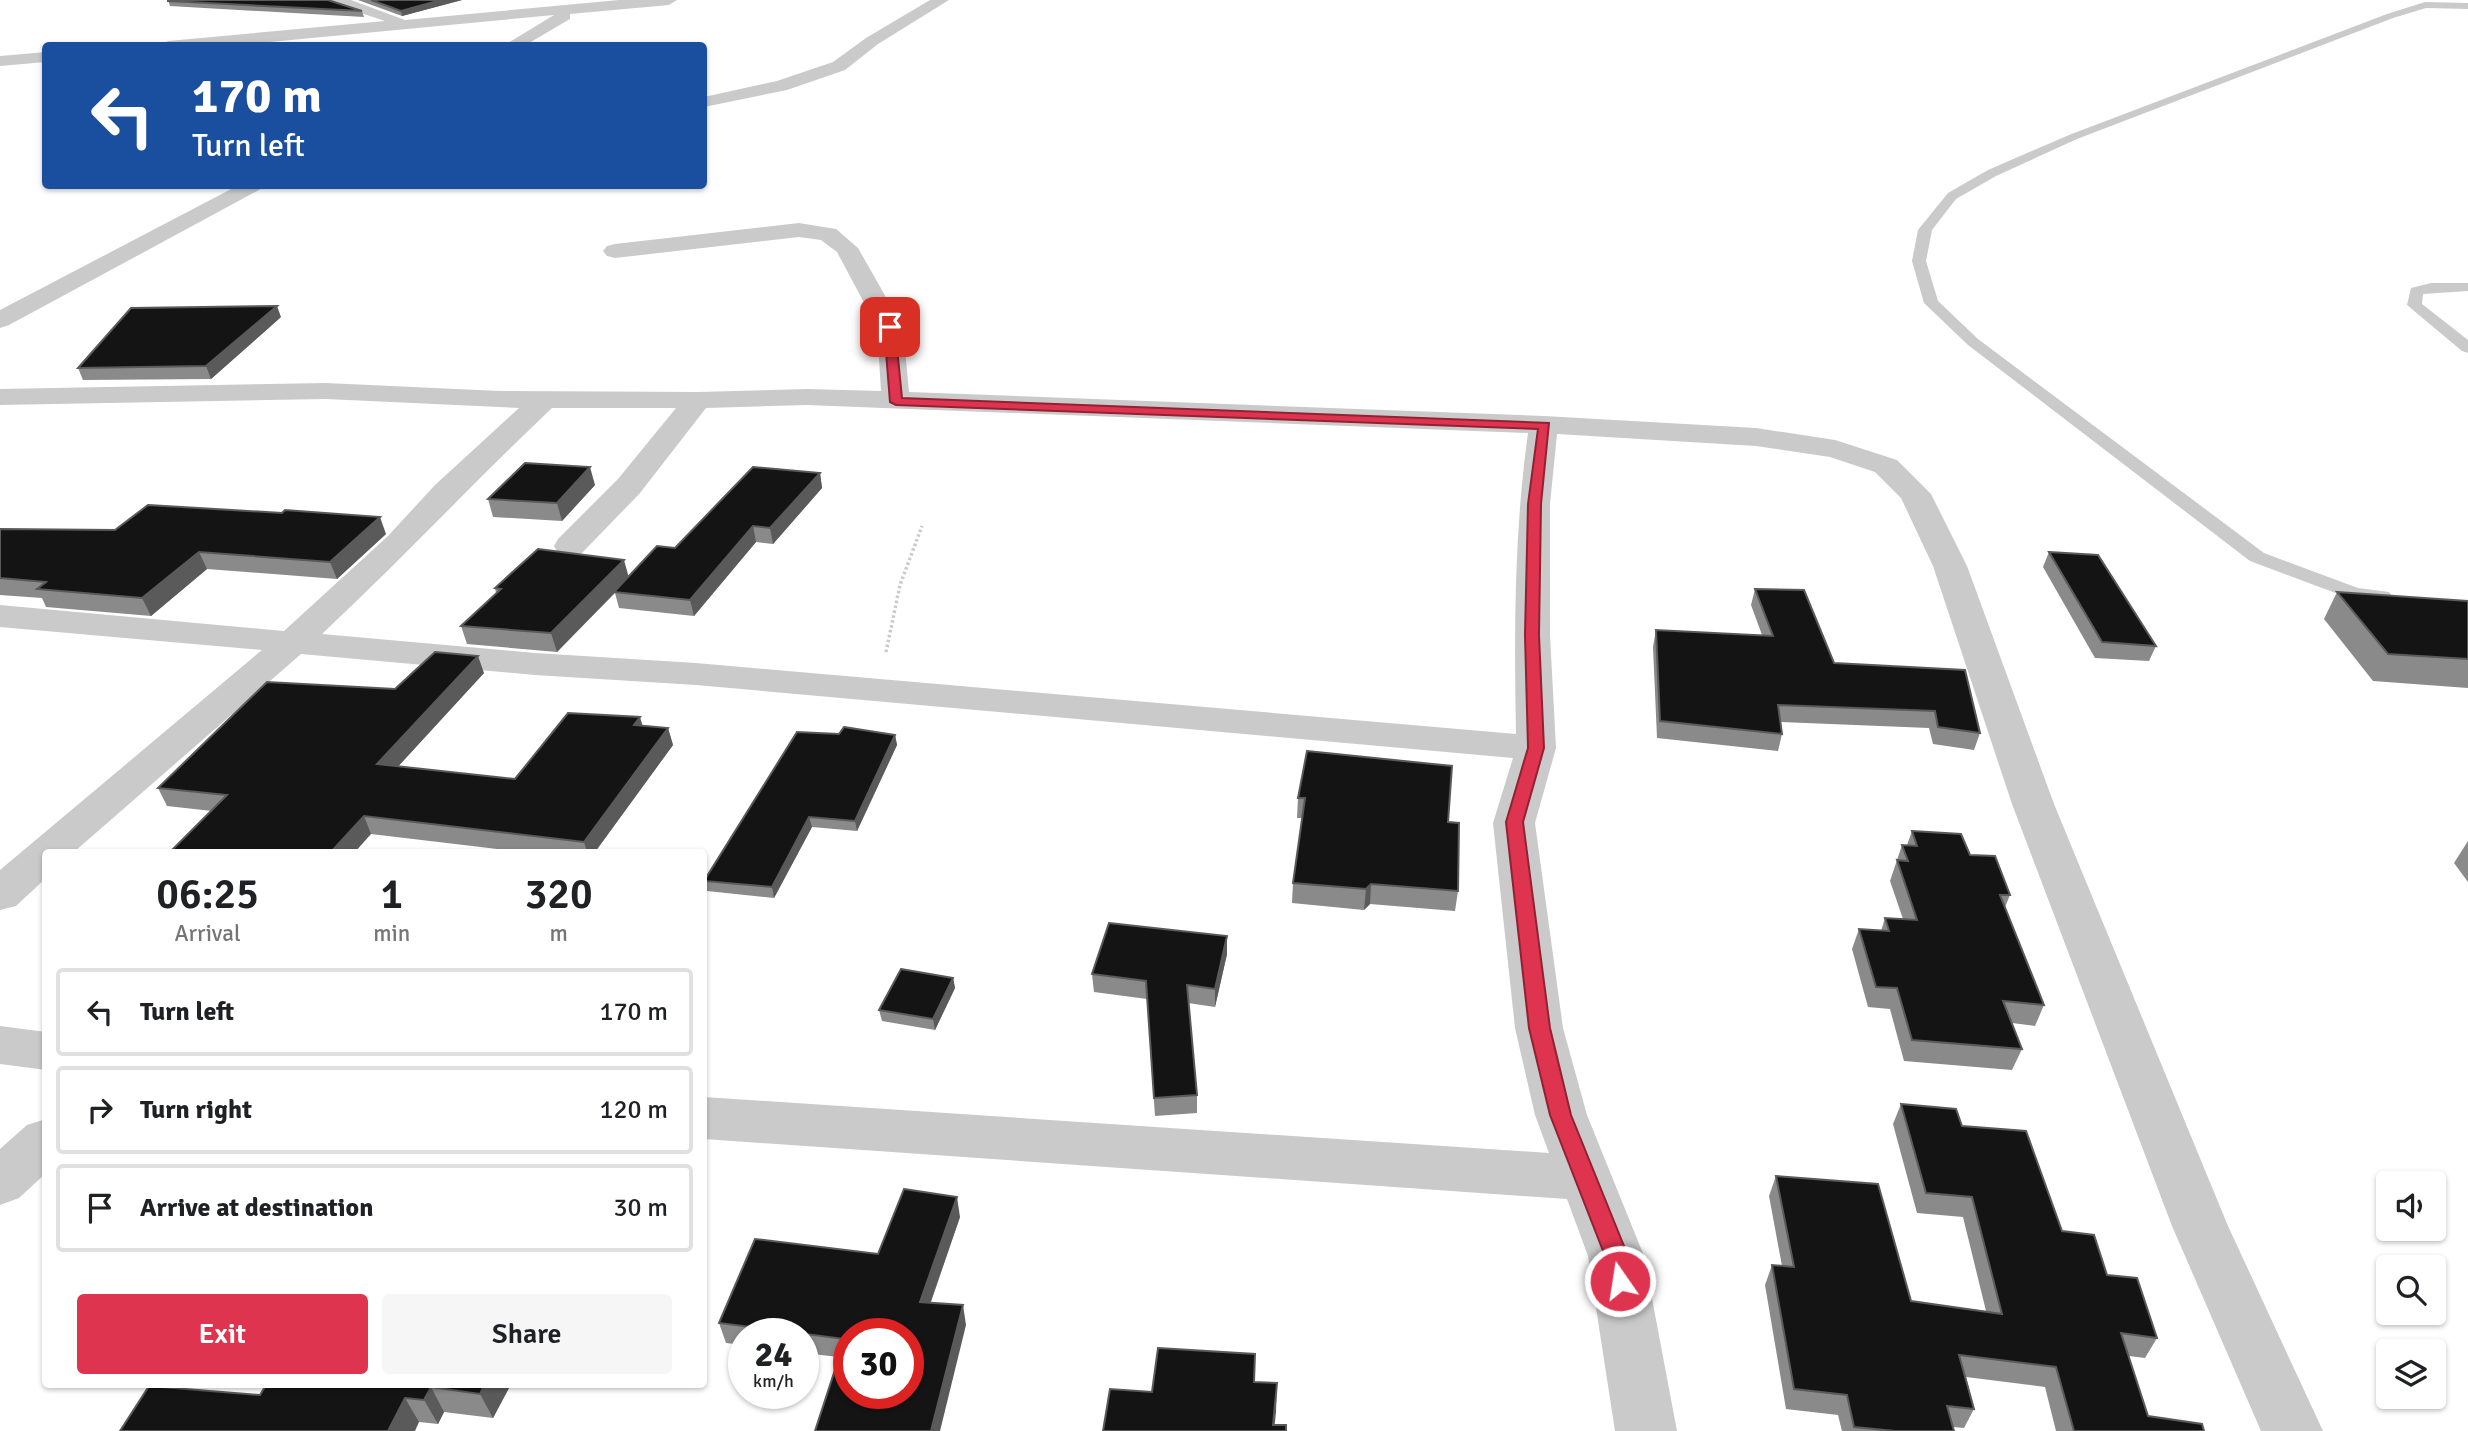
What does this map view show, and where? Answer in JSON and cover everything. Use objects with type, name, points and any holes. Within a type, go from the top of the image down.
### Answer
[{"type":"street","points":[[336,0],[411,25]]},
{"type":"street","points":[[518,42],[597,0]]},
{"type":"street","points":[[214,42],[669,0]]},
{"type":"street","points":[[707,101],[781,86],[839,66],[872,41],[941,0]]},
{"type":"street","points":[[0,61],[42,57]]},
{"type":"street","points":[[0,320],[246,189]]},
{"type":"street","points":[[615,251],[799,230],[828,234],[846,248],[890,327],[896,402]]},
{"type":"street","points":[[0,397],[326,391],[545,399],[698,400],[807,397],[1544,425],[1756,437],[1835,449],[1886,466],[1915,494],[1950,566],[2033,804],[2195,1213],[2292,1431]]},
{"type":"street","points":[[51,849],[291,644],[400,543],[446,492],[545,399]]},
{"type":"street","points":[[570,546],[629,486],[698,400]]},
{"type":"street","points":[[1544,425],[1534,517],[1532,635],[1536,748],[1514,822],[1539,1028],[1561,1115],[1616,1256],[1646,1431]]},
{"type":"street","points":[[0,616],[291,644],[695,674],[1536,748]]},
{"type":"street","points":[[0,895],[42,857]]},
{"type":"street","points":[[0,1045],[42,1050]]},
{"type":"street","points":[[707,1118],[1585,1178]]},
{"type":"street","points":[[0,1182],[42,1144]]},
{"type":"lane","points":[[2392,597],[2356,594],[2256,557],[1973,342],[1931,303],[1919,261],[1925,230],[1952,196],[1992,173],[2073,137],[2390,16],[2425,5],[2468,6]]},
{"type":"lane","points":[[2468,287],[2431,287],[2417,291],[2414,305],[2468,348]]},
{"type":"path","points":[[876,691],[900,585],[922,526]]},
{"type":"building","points":[[328,0],[362,11],[168,1]]},
{"type":"building","points":[[371,0],[441,0],[401,11]]},
{"type":"building","points":[[277,306],[206,366],[78,368],[131,308]]},
{"type":"building","points":[[525,463],[590,467],[557,503],[488,499]]},
{"type":"building","points":[[753,467],[820,473],[770,528],[753,526],[690,600],[614,592],[657,546],[675,548]]},
{"type":"building","points":[[148,505],[380,517],[330,562],[199,552],[142,598],[37,589],[46,582],[0,578],[0,529],[115,530]]},
{"type":"building","points":[[538,549],[624,560],[551,633],[461,626],[501,589],[495,588]]},
{"type":"building","points":[[2049,552],[2098,555],[2156,646],[2102,642]]},
{"type":"building","points":[[1755,589],[1804,590],[1834,663],[1965,670],[1980,733],[1938,727],[1935,711],[1778,705],[1782,734],[1660,721],[1656,630],[1773,636]]},
{"type":"building","points":[[2337,592],[2468,601],[2468,659],[2388,654]]},
{"type":"building","points":[[435,652],[478,656],[377,764],[515,779],[568,713],[640,717],[634,725],[668,728],[584,842],[364,816],[334,849],[173,849],[227,795],[158,788],[267,682],[395,689]]},
{"type":"building","points":[[844,727],[895,735],[855,821],[809,817],[772,887],[707,881],[707,876],[797,732],[839,734]]},
{"type":"building","points":[[1307,751],[1452,766],[1448,822],[1459,823],[1458,891],[1371,884],[1366,889],[1293,883],[1305,798],[1298,798]]},
{"type":"building","points":[[1912,831],[1961,834],[1970,855],[1995,856],[2010,895],[2000,895],[2044,1005],[2003,1001],[2022,1049],[1912,1040],[1897,988],[1876,987],[1859,929],[1889,931],[1885,918],[1917,920],[1897,860],[1908,861],[1902,845],[1917,846]]},
{"type":"building","points":[[1109,923],[1227,936],[1215,989],[1187,985],[1197,1095],[1154,1098],[1146,981],[1092,974]]},
{"type":"building","points":[[901,969],[953,978],[933,1019],[879,1010]]},
{"type":"building","points":[[1901,1104],[1956,1109],[1962,1126],[2026,1131],[2062,1231],[2094,1235],[2107,1275],[2137,1278],[2157,1338],[2121,1333],[2148,1416],[2202,1424],[2204,1431],[2074,1431],[2056,1367],[1959,1355],[1974,1409],[1947,1406],[1954,1431],[1895,1431],[1854,1427],[1847,1395],[1794,1389],[1772,1265],[1794,1267],[1776,1176],[1878,1184],[1911,1301],[2002,1314],[1972,1197],[1926,1193]]},
{"type":"building","points":[[904,1189],[957,1197],[920,1302],[963,1305],[931,1431],[815,1431],[833,1376],[833,1409],[924,1409],[924,1318],[833,1318],[833,1337],[819,1336],[819,1318],[728,1318],[728,1324],[719,1323],[755,1239],[878,1254]]},
{"type":"building","points":[[1158,1348],[1255,1354],[1254,1382],[1277,1383],[1273,1425],[1286,1425],[1286,1431],[1103,1431],[1110,1389],[1152,1392]]},
{"type":"building","points":[[148,1388],[260,1395],[264,1388],[430,1388],[424,1400],[405,1398],[388,1431],[120,1431]]},
{"type":"building","points":[[438,1388],[483,1388],[480,1394]]},
{"type":"route","points":[[890,327],[896,402],[1544,425],[1534,504],[1532,635],[1536,748],[1514,822],[1539,1028],[1561,1115],[1616,1256],[1620,1281]]}]
